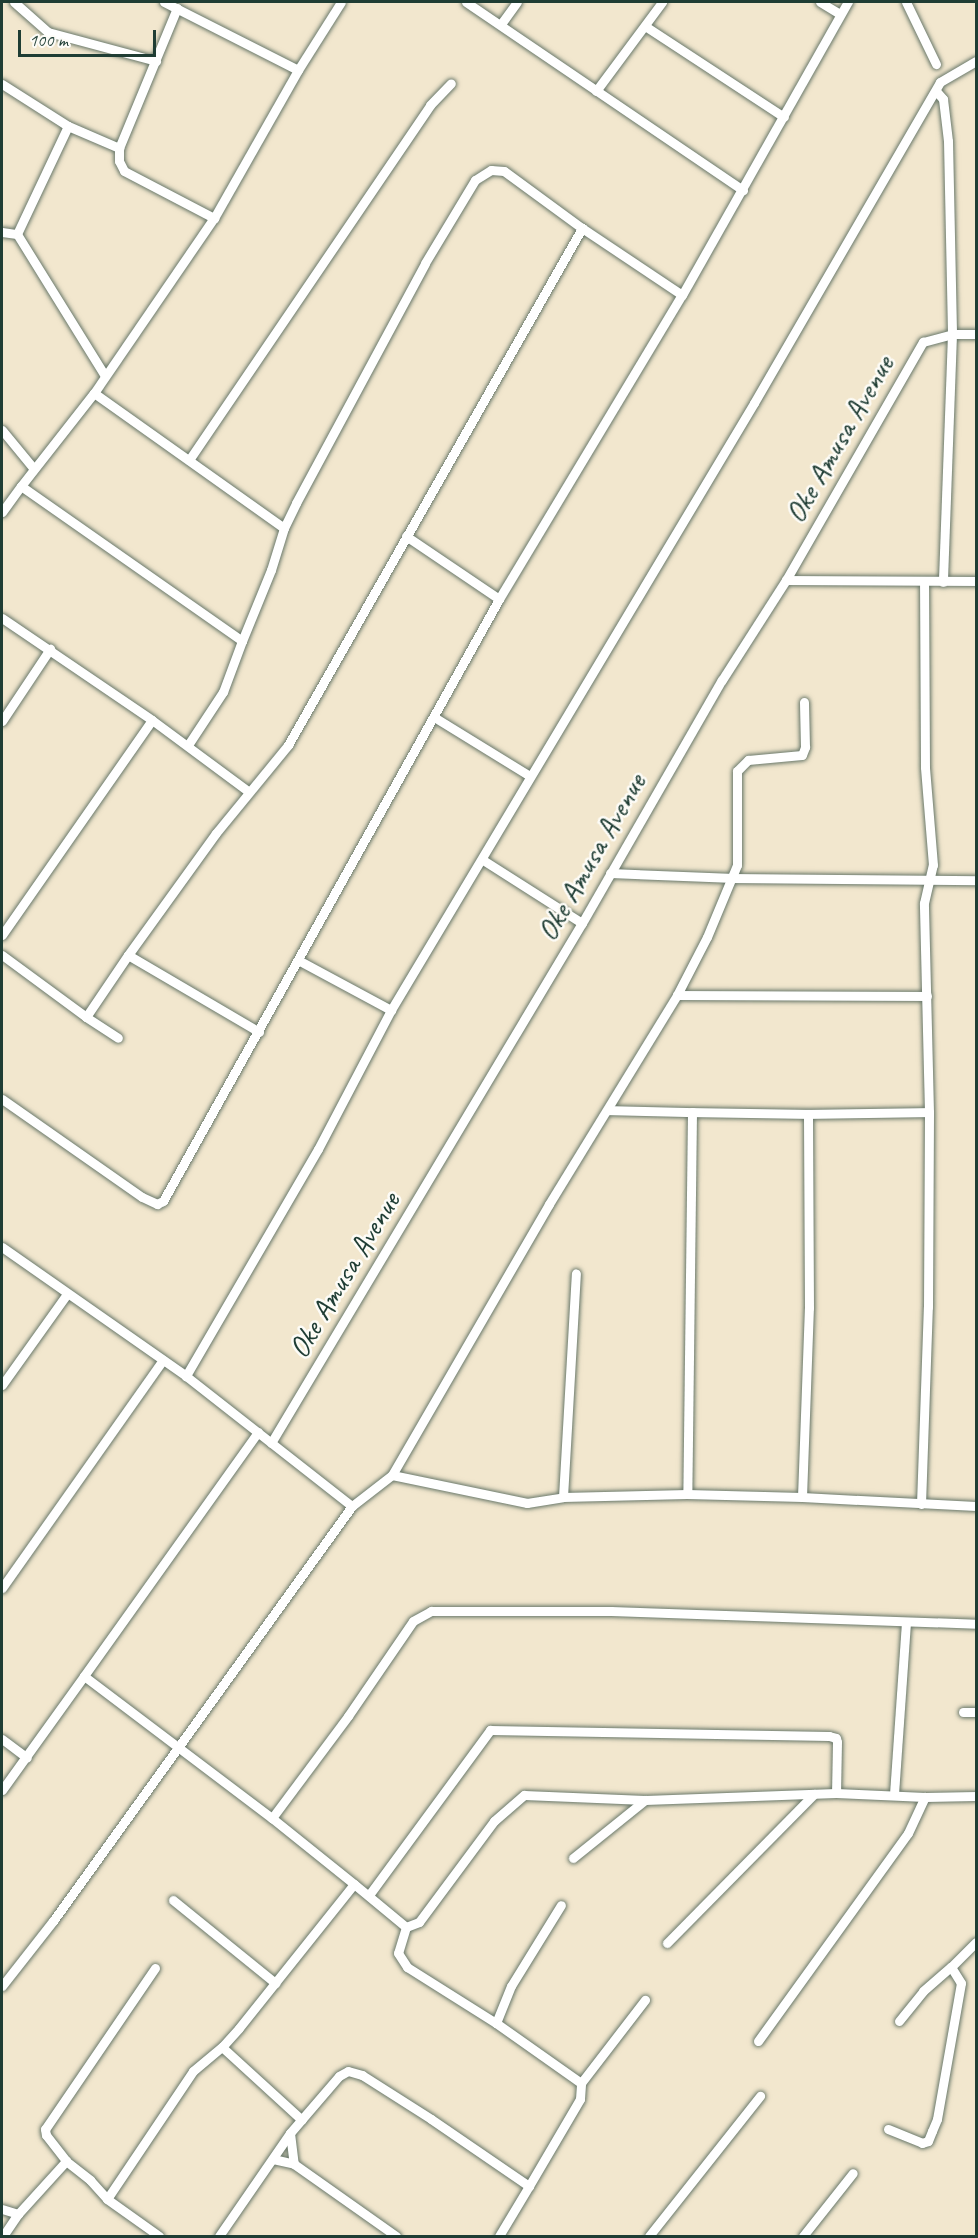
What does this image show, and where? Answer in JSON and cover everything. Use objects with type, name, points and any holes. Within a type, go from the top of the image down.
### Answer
[{"type":"street","points":[[14,2],[48,32],[156,61]]},
{"type":"street","points":[[164,2],[298,70]]},
{"type":"street","points":[[2,512],[94,393],[214,218],[298,70],[341,2]]},
{"type":"street","points":[[466,2],[743,190]]},
{"type":"street","points":[[501,24],[517,2]]},
{"type":"street","points":[[596,91],[662,2]]},
{"type":"street","points":[[820,2],[840,14]]},
{"type":"street","points":[[2,1099],[142,1197],[157,1204],[166,1196],[499,599],[682,295],[848,2]]},
{"type":"street","points":[[906,2],[936,64]]},
{"type":"street","points":[[177,8],[120,148],[119,161],[124,171],[214,218]]},
{"type":"street","points":[[645,26],[784,117]]},
{"type":"street","points":[[186,1377],[318,1149],[392,1010],[748,413],[940,82],[976,61]]},
{"type":"street","points":[[189,460],[430,105],[451,83]]},
{"type":"street","points":[[2,84],[68,126],[120,148]]},
{"type":"street","points":[[936,91],[943,99],[948,141],[952,334],[943,582]]},
{"type":"street","points":[[17,234],[68,126]]},
{"type":"street","points":[[188,745],[223,692],[271,570],[284,528],[425,263],[475,180],[491,170],[504,171],[582,228],[682,295]]},
{"type":"street","points":[[86,1017],[128,955],[248,791],[288,746],[582,228]]},
{"type":"street","points":[[2,232],[17,234]]},
{"type":"street","points":[[17,234],[105,376]]},
{"type":"street","name":"Oke Amusa Avenue","points":[[271,1443],[582,923],[722,680],[786,580],[923,342],[952,334],[976,334]]},
{"type":"street","points":[[94,393],[284,528]]},
{"type":"street","points":[[2,430],[16,451],[34,469]]},
{"type":"street","points":[[21,486],[242,641]]},
{"type":"street","points":[[406,537],[499,599]]},
{"type":"street","points":[[786,580],[976,581]]},
{"type":"street","points":[[921,1504],[928,1307],[927,996],[924,903],[933,865],[925,767],[924,582]]},
{"type":"street","points":[[2,618],[188,745],[248,791]]},
{"type":"street","points":[[2,720],[50,649]]},
{"type":"street","points":[[2,1986],[53,1921],[352,1506],[392,1475],[549,1204],[676,995],[734,878],[737,865],[737,771],[748,760],[798,757],[802,754],[805,747],[804,702]]},
{"type":"street","points":[[434,717],[530,776]]},
{"type":"street","points":[[2,935],[152,720]]},
{"type":"street","points":[[483,860],[582,923]]},
{"type":"street","points":[[610,873],[734,878],[976,880]]},
{"type":"street","points":[[2,955],[118,1038]]},
{"type":"street","points":[[128,955],[259,1032]]},
{"type":"street","points":[[297,960],[392,1010]]},
{"type":"street","points":[[676,995],[927,996]]},
{"type":"street","points":[[608,1110],[808,1114],[928,1112]]},
{"type":"street","points":[[687,1494],[692,1112]]},
{"type":"street","points":[[802,1497],[809,1308],[808,1114]]},
{"type":"street","points":[[2,1247],[186,1377],[352,1506]]},
{"type":"street","points":[[563,1497],[576,1273]]},
{"type":"street","points":[[2,1386],[66,1294]]},
{"type":"street","points":[[2,1588],[163,1360]]},
{"type":"street","points":[[2,1790],[258,1432]]},
{"type":"street","points":[[392,1475],[513,1501],[539,1502],[563,1497],[687,1494],[976,1506]]},
{"type":"street","points":[[272,1818],[348,1716],[412,1621],[431,1611],[611,1611],[976,1624]]},
{"type":"street","points":[[894,1794],[906,1622]]},
{"type":"street","points":[[84,1676],[272,1818],[406,1927]]},
{"type":"street","points":[[963,1712],[976,1712]]},
{"type":"street","points":[[369,1895],[490,1730],[829,1736],[836,1738],[837,1742],[836,1793]]},
{"type":"street","points":[[2,1739],[27,1758]]},
{"type":"street","points":[[406,1927],[419,1922],[494,1821],[524,1795],[645,1800],[836,1793],[925,1797],[976,1796]]},
{"type":"street","points":[[667,1943],[814,1794]]},
{"type":"street","points":[[758,2041],[908,1833],[925,1797]]},
{"type":"street","points":[[573,1858],[645,1800]]},
{"type":"street","points":[[107,2199],[193,2071],[222,2047],[354,1884]]},
{"type":"street","points":[[173,1900],[274,1983]]},
{"type":"street","points":[[496,2023],[511,1986],[561,1905]]},
{"type":"street","points":[[406,1927],[398,1953],[407,1967],[496,2023],[581,2083]]},
{"type":"street","points":[[899,2021],[923,1991],[976,1942]]},
{"type":"street","points":[[888,2129],[922,2143],[928,2141],[938,2119],[961,1983],[951,1967]]},
{"type":"street","points":[[155,1968],[48,2121],[46,2135],[66,2161],[90,2180],[107,2199],[159,2236]]},
{"type":"street","points":[[500,2236],[580,2099],[581,2083],[645,2000]]},
{"type":"street","points":[[222,2047],[302,2120]]},
{"type":"street","points":[[219,2236],[290,2133],[339,2076],[348,2071],[355,2072],[431,2119],[529,2186]]},
{"type":"street","points":[[649,2236],[760,2096]]},
{"type":"street","points":[[290,2133],[294,2164]]},
{"type":"street","points":[[273,2159],[294,2164],[396,2236]]},
{"type":"street","points":[[3,2236],[18,2214],[66,2161]]},
{"type":"street","points":[[803,2236],[853,2173]]},
{"type":"street","points":[[2,2209],[18,2214]]}]
